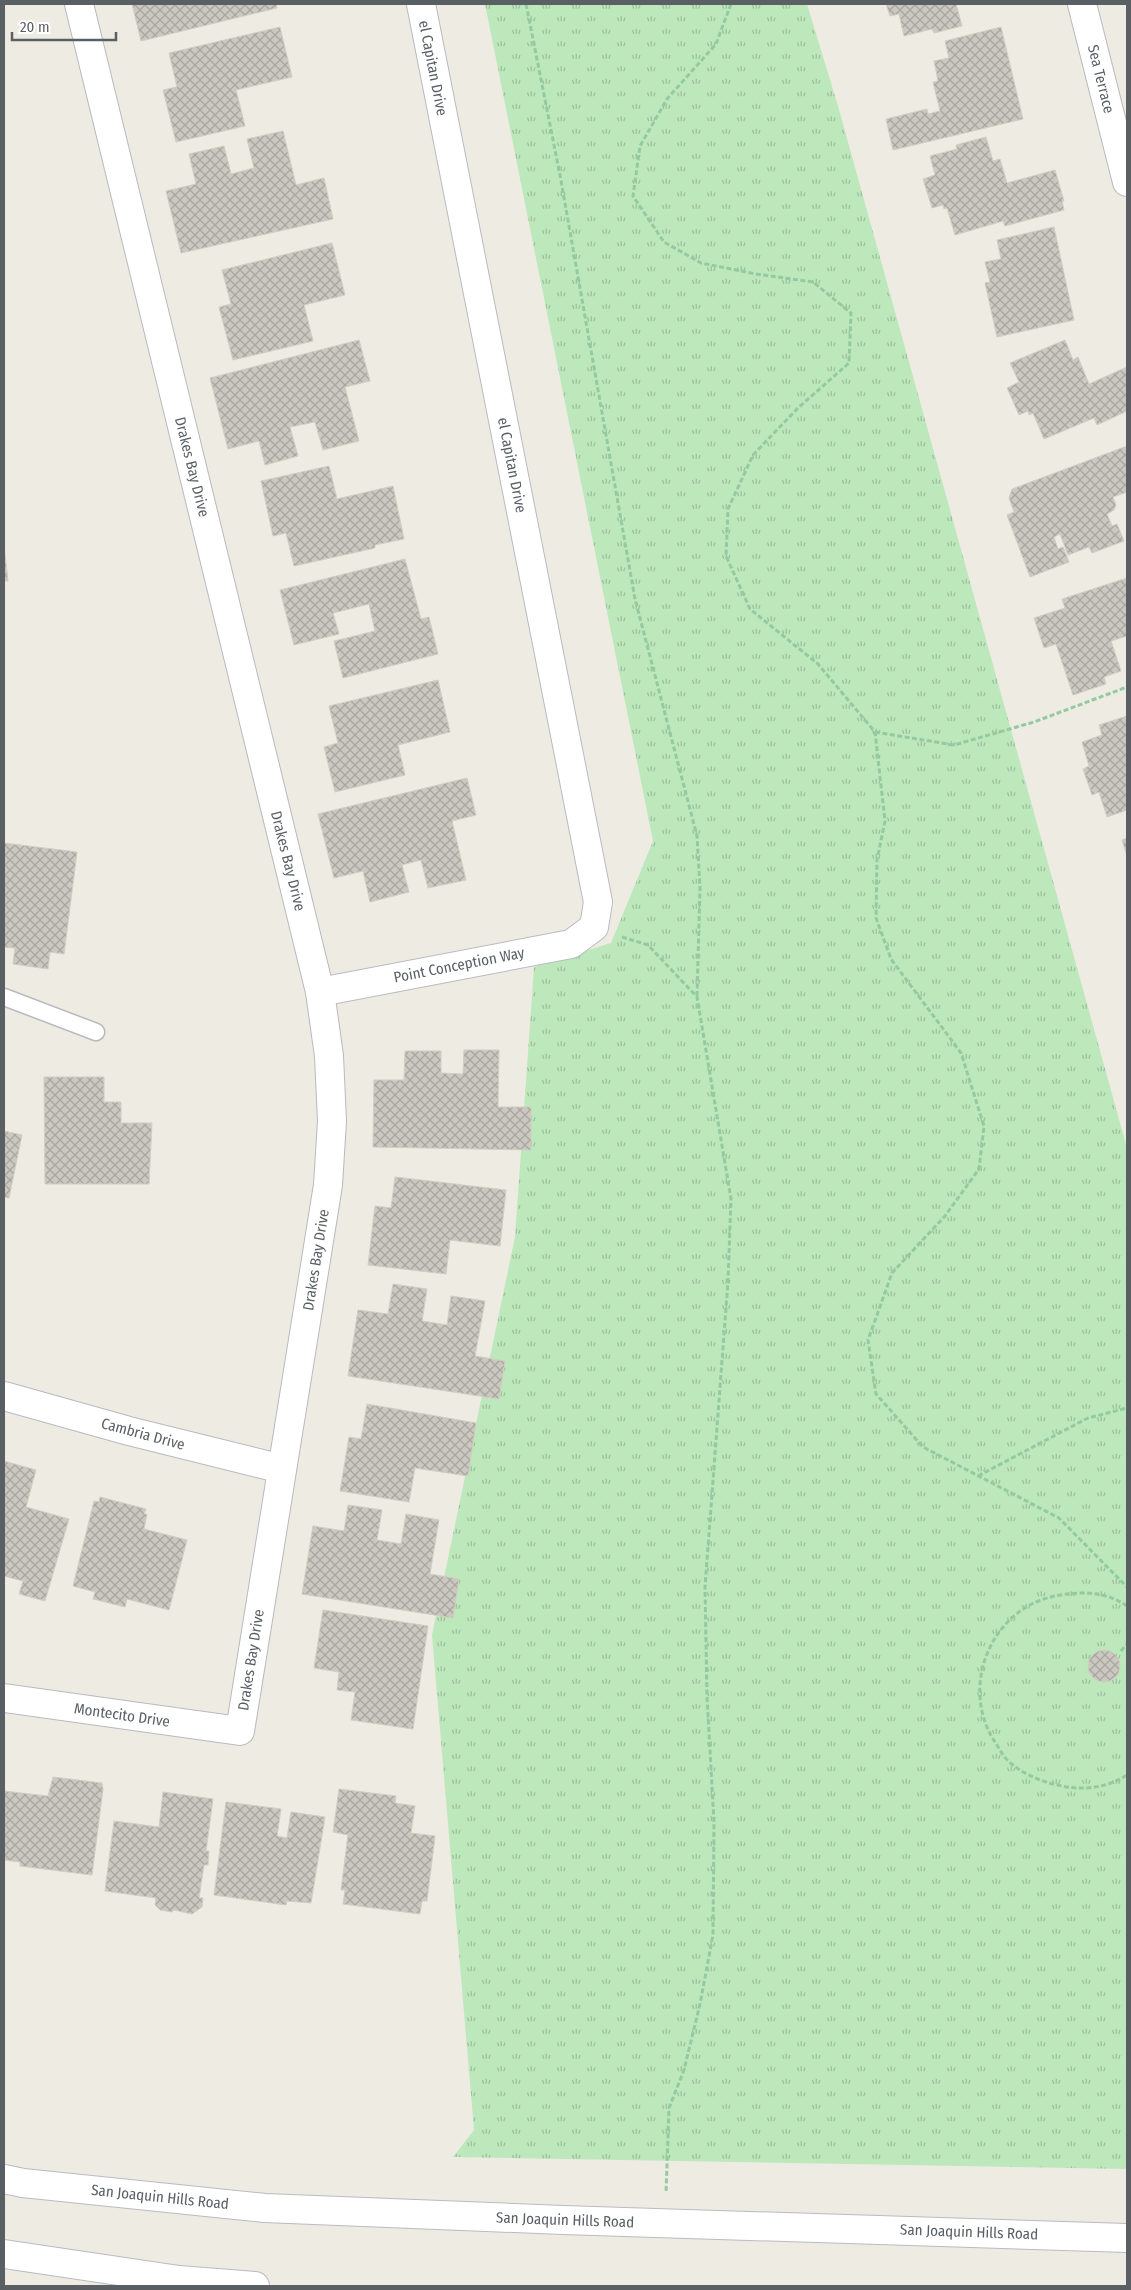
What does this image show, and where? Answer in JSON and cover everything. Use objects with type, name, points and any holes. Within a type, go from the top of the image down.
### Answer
[{"type":"street","name":"Drakes Bay Drive","points":[[79,4],[320,992],[329,1056],[332,1121],[328,1185],[240,1731]]},
{"type":"street","name":"el Capitan Drive","points":[[421,4],[598,902],[594,927]]},
{"type":"street","name":"Sea Terrace","points":[[1082,4],[1127,182]]},
{"type":"street","name":"Point Conception Way","points":[[320,992],[571,944],[594,927]]},
{"type":"street","name":"Cambria Drive","points":[[4,1396],[129,1431],[282,1469]]},
{"type":"street","name":"Montecito Drive","points":[[4,1698],[240,1731]]},
{"type":"street","name":"San Joaquin Hills Road","points":[[4,2179],[23,2183],[264,2208],[1127,2238]]},
{"type":"street","points":[[4,2254],[179,2280],[255,2286]]},
{"type":"lane","points":[[4,996],[96,1032]]},
{"type":"path","points":[[526,4],[560,175],[635,599],[697,836],[700,888],[697,997],[731,1199],[728,1281],[705,1587],[707,1697],[714,1822],[713,1935],[700,2004],[684,2070],[669,2108],[666,2223]]},
{"type":"path","points":[[731,4],[716,44],[666,99],[640,146],[633,196],[664,242],[701,263],[756,274],[813,282],[851,313],[849,363],[798,408],[753,455],[728,509],[726,556],[750,609],[818,664],[874,732],[885,821],[878,860],[876,918],[892,959],[961,1053],[984,1126],[979,1169],[945,1216],[892,1273],[868,1340],[876,1394],[923,1447],[1059,1518],[1127,1587]]},
{"type":"path","points":[[874,732],[954,745],[1034,722],[1127,687]]},
{"type":"path","points":[[594,927],[648,946],[697,997]]},
{"type":"path","points":[[978,1476],[1088,1418],[1127,1408]]},
{"type":"path","points":[[1127,1606],[1116,1599],[1078,1591],[1040,1599],[1008,1620],[986,1652],[979,1690],[986,1728],[1007,1760],[1040,1781],[1078,1790],[1116,1782],[1127,1774]]},
{"type":"path","points":[[1121,1651],[1127,1644]]},
{"type":"green space","points":[[485,4],[807,4],[838,106],[1127,1148],[1127,2169],[453,2157],[474,2130],[432,1635],[515,1237],[534,967],[611,943],[653,841]]},
{"type":"building","points":[[132,4],[276,4],[277,8],[141,41]]},
{"type":"building","points":[[886,4],[956,4],[962,26],[934,33],[932,29],[904,36],[899,14],[890,16]]},
{"type":"building","points":[[280,27],[292,77],[236,90],[245,126],[176,142],[163,90],[177,87],[169,53]]},
{"type":"building","points":[[1001,27],[1023,119],[893,150],[886,119],[927,109],[928,114],[940,111],[933,82],[938,81],[934,61],[949,58],[945,41]]},
{"type":"building","points":[[283,131],[296,185],[324,178],[333,219],[181,253],[166,191],[196,184],[189,154],[224,146],[231,174],[254,168],[247,139]]},
{"type":"building","points":[[986,137],[993,161],[1000,159],[1007,183],[1055,170],[1064,201],[1062,201],[1064,210],[1005,226],[1003,221],[955,235],[947,208],[944,209],[943,205],[932,208],[923,179],[935,175],[930,156],[957,149],[956,145]]},
{"type":"building","points":[[1054,227],[1074,320],[997,337],[985,283],[990,282],[985,262],[1001,259],[997,240]]},
{"type":"building","points":[[332,243],[345,295],[304,305],[313,341],[233,360],[219,307],[231,304],[222,270]]},
{"type":"building","points":[[359,340],[370,381],[345,387],[359,441],[323,450],[315,422],[290,427],[298,456],[265,465],[259,441],[228,449],[210,378]]},
{"type":"building","points":[[1065,340],[1073,360],[1078,357],[1089,384],[1127,367],[1127,411],[1097,425],[1094,418],[1044,439],[1033,413],[1029,415],[1028,411],[1019,415],[1007,388],[1019,382],[1010,363]]},
{"type":"building","points":[[1127,446],[1127,492],[1113,497],[1116,505],[1114,510],[1107,514],[1112,526],[1117,524],[1124,541],[1092,553],[1089,547],[1068,555],[1060,534],[1054,537],[1058,549],[1063,547],[1069,562],[1030,577],[1007,515],[1014,512],[1009,498],[1012,489]]},
{"type":"building","points":[[329,466],[337,499],[393,486],[404,539],[375,545],[375,548],[294,566],[286,533],[273,536],[261,481]]},
{"type":"building","points":[[4,546],[8,581],[4,581]]},
{"type":"building","points":[[405,559],[421,619],[429,617],[438,654],[343,678],[334,641],[375,631],[369,604],[333,613],[339,634],[294,645],[280,590]]},
{"type":"building","points":[[1127,578],[1127,636],[1111,641],[1121,671],[1104,677],[1106,684],[1073,695],[1056,644],[1044,648],[1034,618],[1065,608],[1062,599]]},
{"type":"building","points":[[438,680],[450,732],[398,745],[405,775],[335,792],[324,747],[338,743],[329,706]]},
{"type":"building","points":[[1127,716],[1127,810],[1107,817],[1099,792],[1092,795],[1083,769],[1089,766],[1082,742],[1102,735],[1099,725]]},
{"type":"building","points":[[467,778],[476,815],[452,821],[466,880],[428,888],[421,860],[402,865],[409,892],[370,902],[363,871],[334,878],[318,814]]},
{"type":"building","points":[[1127,838],[1127,856],[1122,840]]},
{"type":"building","points":[[4,843],[77,852],[64,954],[50,952],[48,969],[13,964],[15,948],[4,947]]},
{"type":"building","points":[[464,1050],[499,1050],[498,1107],[531,1107],[531,1150],[373,1147],[374,1080],[404,1080],[405,1051],[441,1051],[441,1073],[463,1074]]},
{"type":"building","points":[[44,1077],[104,1077],[104,1102],[121,1102],[121,1123],[152,1123],[149,1184],[45,1184]]},
{"type":"building","points":[[4,1131],[22,1135],[9,1198],[4,1197]]},
{"type":"building","points":[[395,1177],[506,1190],[500,1246],[450,1240],[446,1274],[368,1265],[375,1206],[391,1208]]},
{"type":"building","points":[[393,1284],[427,1289],[422,1321],[447,1325],[451,1296],[485,1301],[475,1356],[505,1361],[499,1399],[348,1376],[358,1310],[388,1314]]},
{"type":"building","points":[[367,1404],[476,1423],[468,1476],[415,1468],[409,1502],[340,1491],[349,1437],[361,1439]]},
{"type":"building","points":[[4,1461],[36,1470],[26,1507],[69,1519],[45,1601],[19,1594],[23,1581],[4,1576]]},
{"type":"building","points":[[100,1497],[146,1509],[144,1529],[187,1540],[169,1610],[127,1599],[125,1607],[93,1599],[95,1592],[73,1586],[94,1501],[99,1502]]},
{"type":"building","points":[[348,1505],[382,1510],[377,1540],[401,1544],[406,1514],[439,1520],[430,1574],[459,1579],[453,1618],[302,1594],[313,1526],[344,1531]]},
{"type":"building","points":[[323,1610],[428,1626],[413,1729],[351,1720],[355,1692],[337,1690],[339,1672],[314,1668]]},
{"type":"building","points":[[1104,1650],[1110,1651],[1115,1655],[1119,1660],[1119,1672],[1115,1677],[1110,1681],[1104,1682],[1098,1681],[1093,1677],[1089,1672],[1088,1666],[1089,1660],[1093,1655],[1098,1651]]},
{"type":"building","points":[[53,1777],[102,1783],[103,1789],[92,1875],[20,1866],[20,1862],[4,1860],[4,1791],[48,1796]]},
{"type":"building","points":[[339,1789],[396,1796],[395,1803],[415,1806],[411,1833],[435,1836],[427,1901],[422,1901],[420,1914],[343,1904],[345,1890],[341,1890],[348,1835],[333,1832]]},
{"type":"building","points":[[163,1792],[213,1799],[206,1851],[209,1851],[208,1865],[204,1865],[199,1898],[203,1898],[202,1907],[192,1914],[174,1910],[172,1912],[160,1910],[155,1905],[156,1898],[105,1891],[114,1821],[159,1827]]},
{"type":"building","points":[[226,1802],[281,1809],[277,1836],[287,1838],[291,1812],[325,1817],[311,1903],[287,1901],[286,1905],[214,1895]]}]
